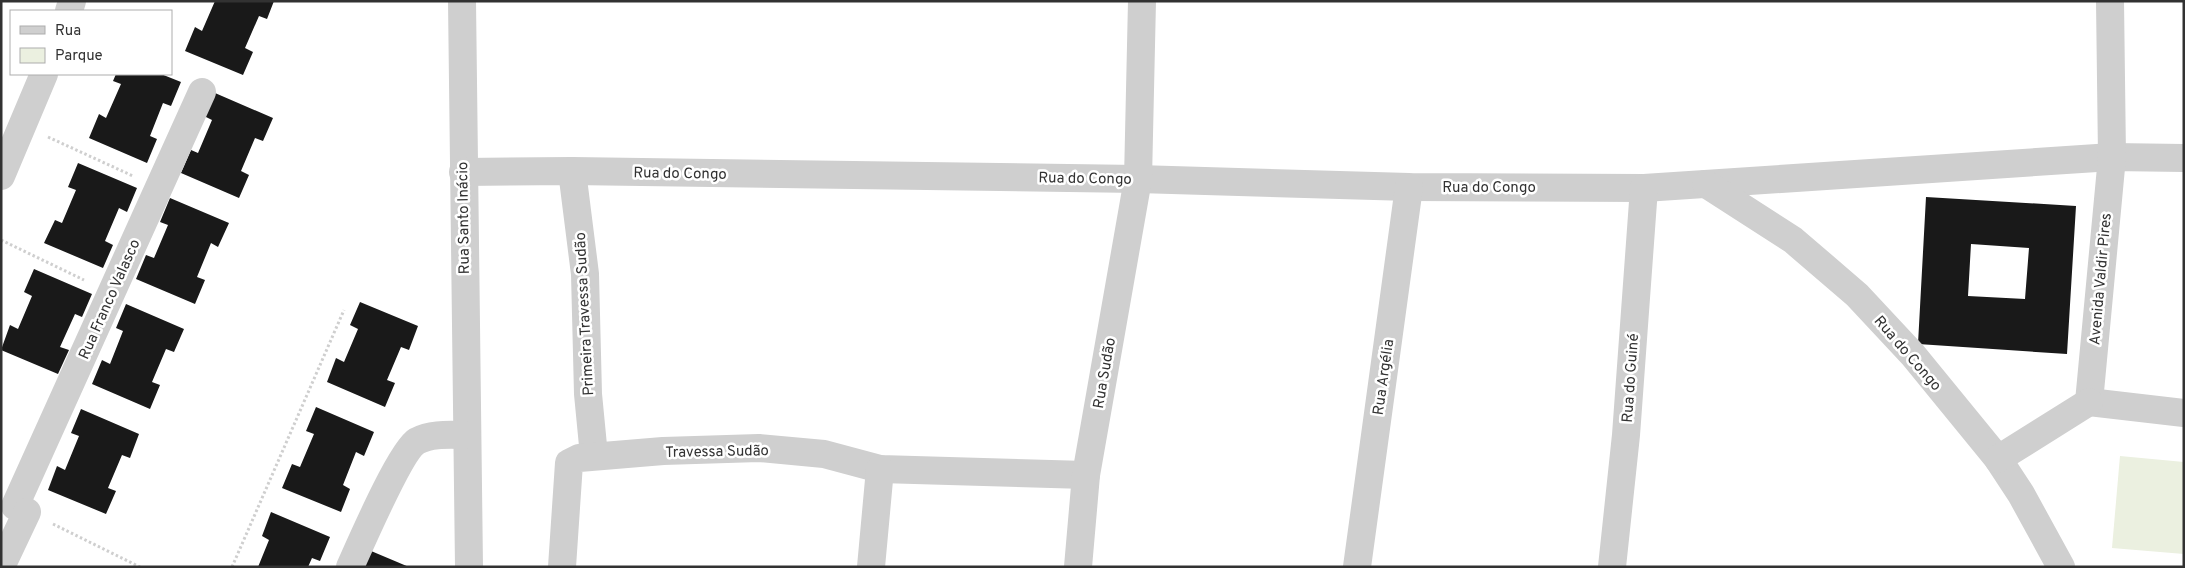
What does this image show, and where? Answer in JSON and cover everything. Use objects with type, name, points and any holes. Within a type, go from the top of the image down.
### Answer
[{"type":"street","name":"Rua Santo Inácio","points":[[462,1],[469,567]]},
{"type":"street","name":"Rua Sudão","points":[[1078,567],[1086,475],[1138,179],[1142,1]]},
{"type":"street","name":"Avenida Valdir Pires","points":[[2089,402],[2112,157],[2110,1]]},
{"type":"street","points":[[1,176],[44,75]]},
{"type":"street","name":"Rua Franco Valasco","points":[[2,567],[21,509],[112,293],[202,92]]},
{"type":"street","name":"Rua do Congo","points":[[463,172],[572,171],[1138,179],[1408,186],[1644,188],[2112,157],[2184,158]]},
{"type":"street","name":"Primeira Travessa Sudão","points":[[572,171],[585,274],[588,394],[594,456]]},
{"type":"street","name":"Rua do Congo","points":[[1706,184],[1793,240],[1856,295],[1913,355],[1998,459],[2021,494],[2061,567]]},
{"type":"street","name":"Rua Argélia","points":[[1357,567],[1408,186]]},
{"type":"street","name":"Rua do Guiné","points":[[1612,567],[1626,435],[1644,188]]},
{"type":"street","points":[[1998,459],[2089,402],[2184,413]]},
{"type":"street","points":[[350,567],[377,509],[410,446],[427,437],[467,434]]},
{"type":"street","name":"Travessa Sudão","points":[[562,567],[569,463],[574,459],[663,451],[759,448],[824,454],[880,469],[1086,475]]},
{"type":"street","points":[[871,567],[880,469]]},
{"type":"path","points":[[23,125],[159,188]]},
{"type":"path","points":[[1,240],[112,293]]},
{"type":"path","points":[[232,567],[344,310]]},
{"type":"path","points":[[21,509],[140,567]]},
{"type":"green space","points":[[2120,456],[2184,462],[2184,554],[2112,548]]},
{"type":"building","points":[[215,1],[274,1],[267,19],[259,16],[245,48],[253,52],[243,75],[185,51],[195,27],[202,31]]},
{"type":"building","points":[[116,75],[164,75],[181,82],[171,106],[163,103],[150,136],[157,139],[147,163],[89,138],[99,114],[106,118],[121,84],[113,81]]},
{"type":"building","points":[[215,93],[273,118],[263,141],[255,138],[241,171],[249,175],[239,198],[181,173],[191,150],[198,153],[212,120],[204,116]]},
{"type":"building","points":[[78,163],[137,188],[127,212],[119,208],[105,241],[113,245],[103,268],[44,243],[55,220],[62,223],[76,190],[68,187]]},
{"type":"building","points":[[1926,197],[2076,206],[2067,354],[1918,344]],"holes":[[[1971,244],[2029,248],[2025,299],[1968,296]]]},
{"type":"building","points":[[170,198],[229,223],[218,247],[211,243],[197,277],[205,280],[195,304],[136,279],[146,255],[154,258],[168,225],[160,222]]},
{"type":"building","points":[[34,269],[92,294],[82,317],[75,314],[60,347],[69,350],[58,374],[1,350],[10,325],[18,329],[32,296],[24,292]]},
{"type":"building","points":[[360,302],[418,326],[409,350],[401,347],[387,380],[395,383],[385,407],[327,382],[336,358],[344,362],[358,329],[350,325]]},
{"type":"building","points":[[126,304],[184,329],[174,352],[166,349],[152,382],[160,385],[150,409],[92,384],[102,360],[110,364],[123,331],[116,328]]},
{"type":"building","points":[[316,407],[374,432],[364,456],[356,452],[343,485],[350,489],[341,512],[282,488],[292,464],[300,467],[314,434],[306,431]]},
{"type":"building","points":[[81,409],[139,434],[130,458],[122,455],[108,488],[116,491],[106,514],[48,490],[57,466],[65,470],[79,436],[71,433]]},
{"type":"building","points":[[271,512],[330,537],[320,561],[312,558],[308,567],[258,567],[269,540],[262,536]]},
{"type":"building","points":[[364,548],[409,567],[356,567]]}]
